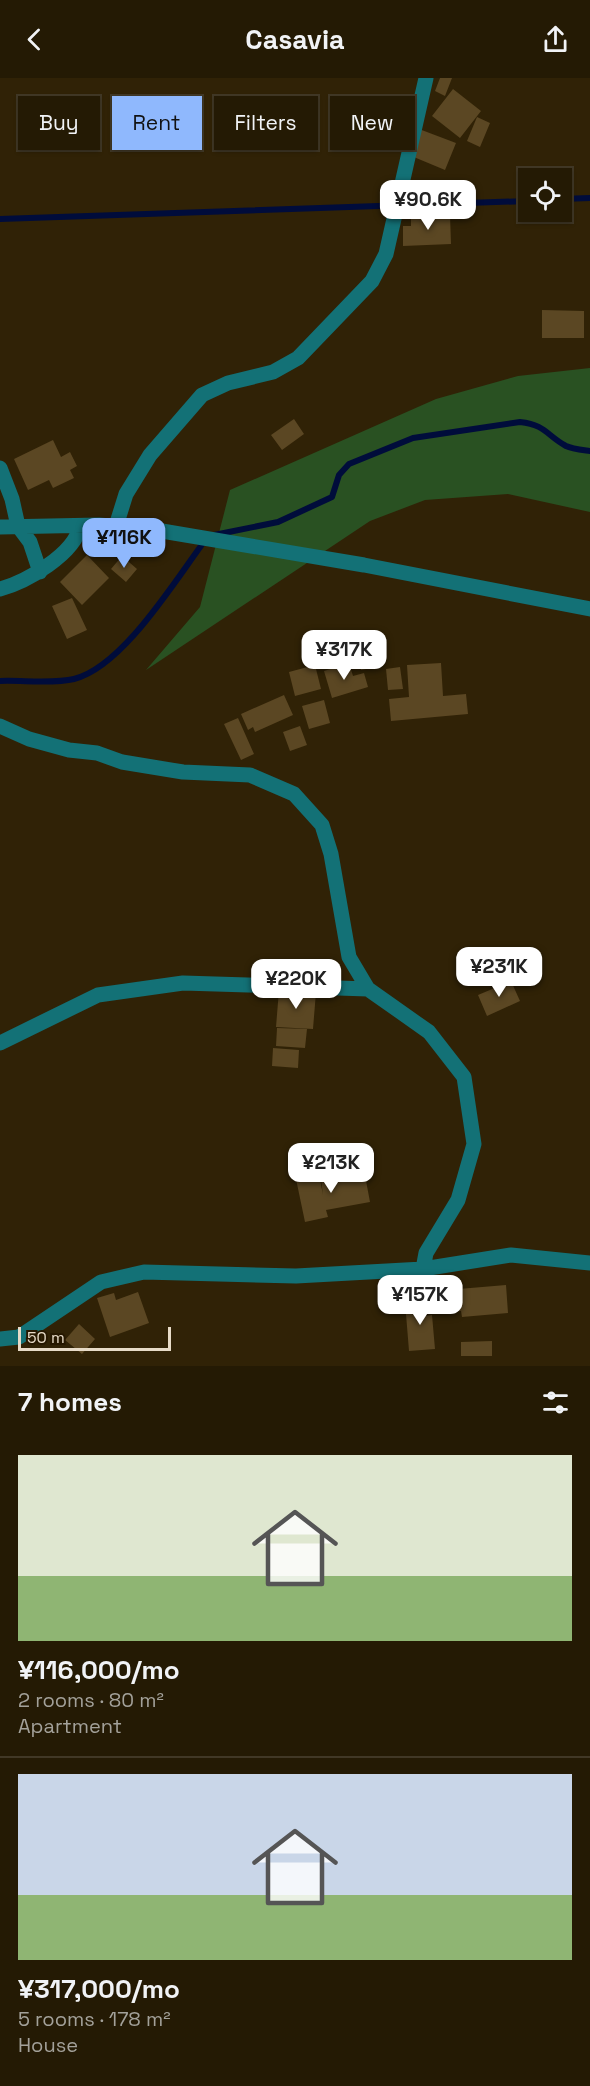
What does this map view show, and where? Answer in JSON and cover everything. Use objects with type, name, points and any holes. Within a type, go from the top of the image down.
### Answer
[{"type":"street","points":[[116,526],[126,494],[150,455],[202,395],[228,382],[273,372],[298,358],[372,281],[386,254],[426,78]]},
{"type":"street","points":[[0,468],[12,499],[18,526],[30,542],[40,572]]},
{"type":"street","points":[[0,589],[40,572],[78,535],[80,526]]},
{"type":"street","points":[[0,527],[116,526],[143,529],[364,565],[590,609]]},
{"type":"street","points":[[0,726],[29,739],[69,750],[97,753],[122,762],[183,772],[250,775],[294,794],[322,825],[331,854],[349,957],[368,989],[429,1032],[464,1077],[474,1144],[458,1200],[426,1253],[423,1269]]},
{"type":"street","points":[[0,1043],[98,995],[183,983],[368,989]]},
{"type":"street","points":[[0,1339],[19,1336],[101,1282],[144,1272],[296,1276],[423,1269],[511,1255],[590,1263]]},
{"type":"green space","points":[[590,368],[590,512],[508,494],[425,500],[370,521],[146,670],[200,607],[230,490],[436,399],[518,376]]},
{"type":"building","points":[[440,78],[452,78],[445,96],[435,91]]},
{"type":"building","points":[[453,89],[481,111],[460,138],[432,116]]},
{"type":"building","points":[[477,117],[490,123],[480,147],[467,141]]},
{"type":"building","points":[[419,129],[456,143],[445,170],[409,155],[411,150],[415,150],[415,139]]},
{"type":"building","points":[[450,215],[451,244],[403,246],[403,226],[411,226],[411,216]]},
{"type":"building","points":[[542,310],[584,311],[584,338],[542,338]]},
{"type":"building","points":[[294,419],[304,434],[282,450],[271,435]]},
{"type":"building","points":[[53,440],[61,457],[70,452],[77,466],[70,470],[74,478],[53,488],[49,480],[28,490],[14,459]]},
{"type":"building","points":[[87,555],[109,578],[82,605],[60,582]]},
{"type":"building","points":[[122,556],[137,569],[126,582],[111,569]]},
{"type":"building","points":[[72,598],[87,630],[67,639],[52,606]]},
{"type":"building","points":[[374,656],[376,667],[361,670],[359,659]]},
{"type":"building","points":[[349,663],[353,676],[364,673],[368,687],[332,698],[324,671]]},
{"type":"building","points":[[441,663],[443,696],[466,694],[468,714],[391,721],[389,699],[409,697],[407,665]]},
{"type":"building","points":[[315,665],[321,689],[295,696],[289,672]]},
{"type":"building","points":[[400,667],[403,689],[388,690],[386,669]]},
{"type":"building","points":[[284,695],[293,715],[255,732],[253,727],[248,730],[241,714]]},
{"type":"building","points":[[324,700],[330,723],[309,729],[302,706]]},
{"type":"building","points":[[238,718],[254,754],[241,760],[224,724]]},
{"type":"building","points":[[300,726],[307,745],[290,751],[283,732]]},
{"type":"building","points":[[511,981],[520,1001],[487,1016],[478,995]]},
{"type":"building","points":[[279,990],[316,992],[313,1029],[276,1027]]},
{"type":"building","points":[[277,1028],[307,1029],[305,1048],[276,1046]]},
{"type":"building","points":[[273,1048],[299,1050],[298,1068],[272,1066]]},
{"type":"building","points":[[364,1170],[370,1202],[326,1210],[328,1217],[305,1222],[296,1179],[319,1174],[323,1195],[321,1179]]},
{"type":"building","points":[[506,1285],[508,1313],[462,1317],[461,1311],[437,1313],[435,1291]]},
{"type":"building","points":[[138,1292],[149,1323],[110,1337],[97,1298],[114,1293],[116,1300]]},
{"type":"building","points":[[423,1294],[425,1316],[432,1315],[435,1349],[409,1351],[406,1314],[412,1314],[411,1295]]},
{"type":"building","points":[[79,1324],[95,1339],[82,1354],[65,1340]]},
{"type":"building","points":[[492,1341],[492,1356],[461,1356],[461,1342]]},
{"type":"waterway","points":[[572,199],[590,198]]},
{"type":"waterway","points":[[0,219],[518,201]]},
{"type":"waterway","points":[[214,535],[278,522],[332,497],[339,475],[349,464],[413,438],[520,422],[541,428],[568,447],[590,451]]},
{"type":"waterway","points":[[0,681],[66,680],[93,671],[111,658],[147,620],[206,539]]}]
